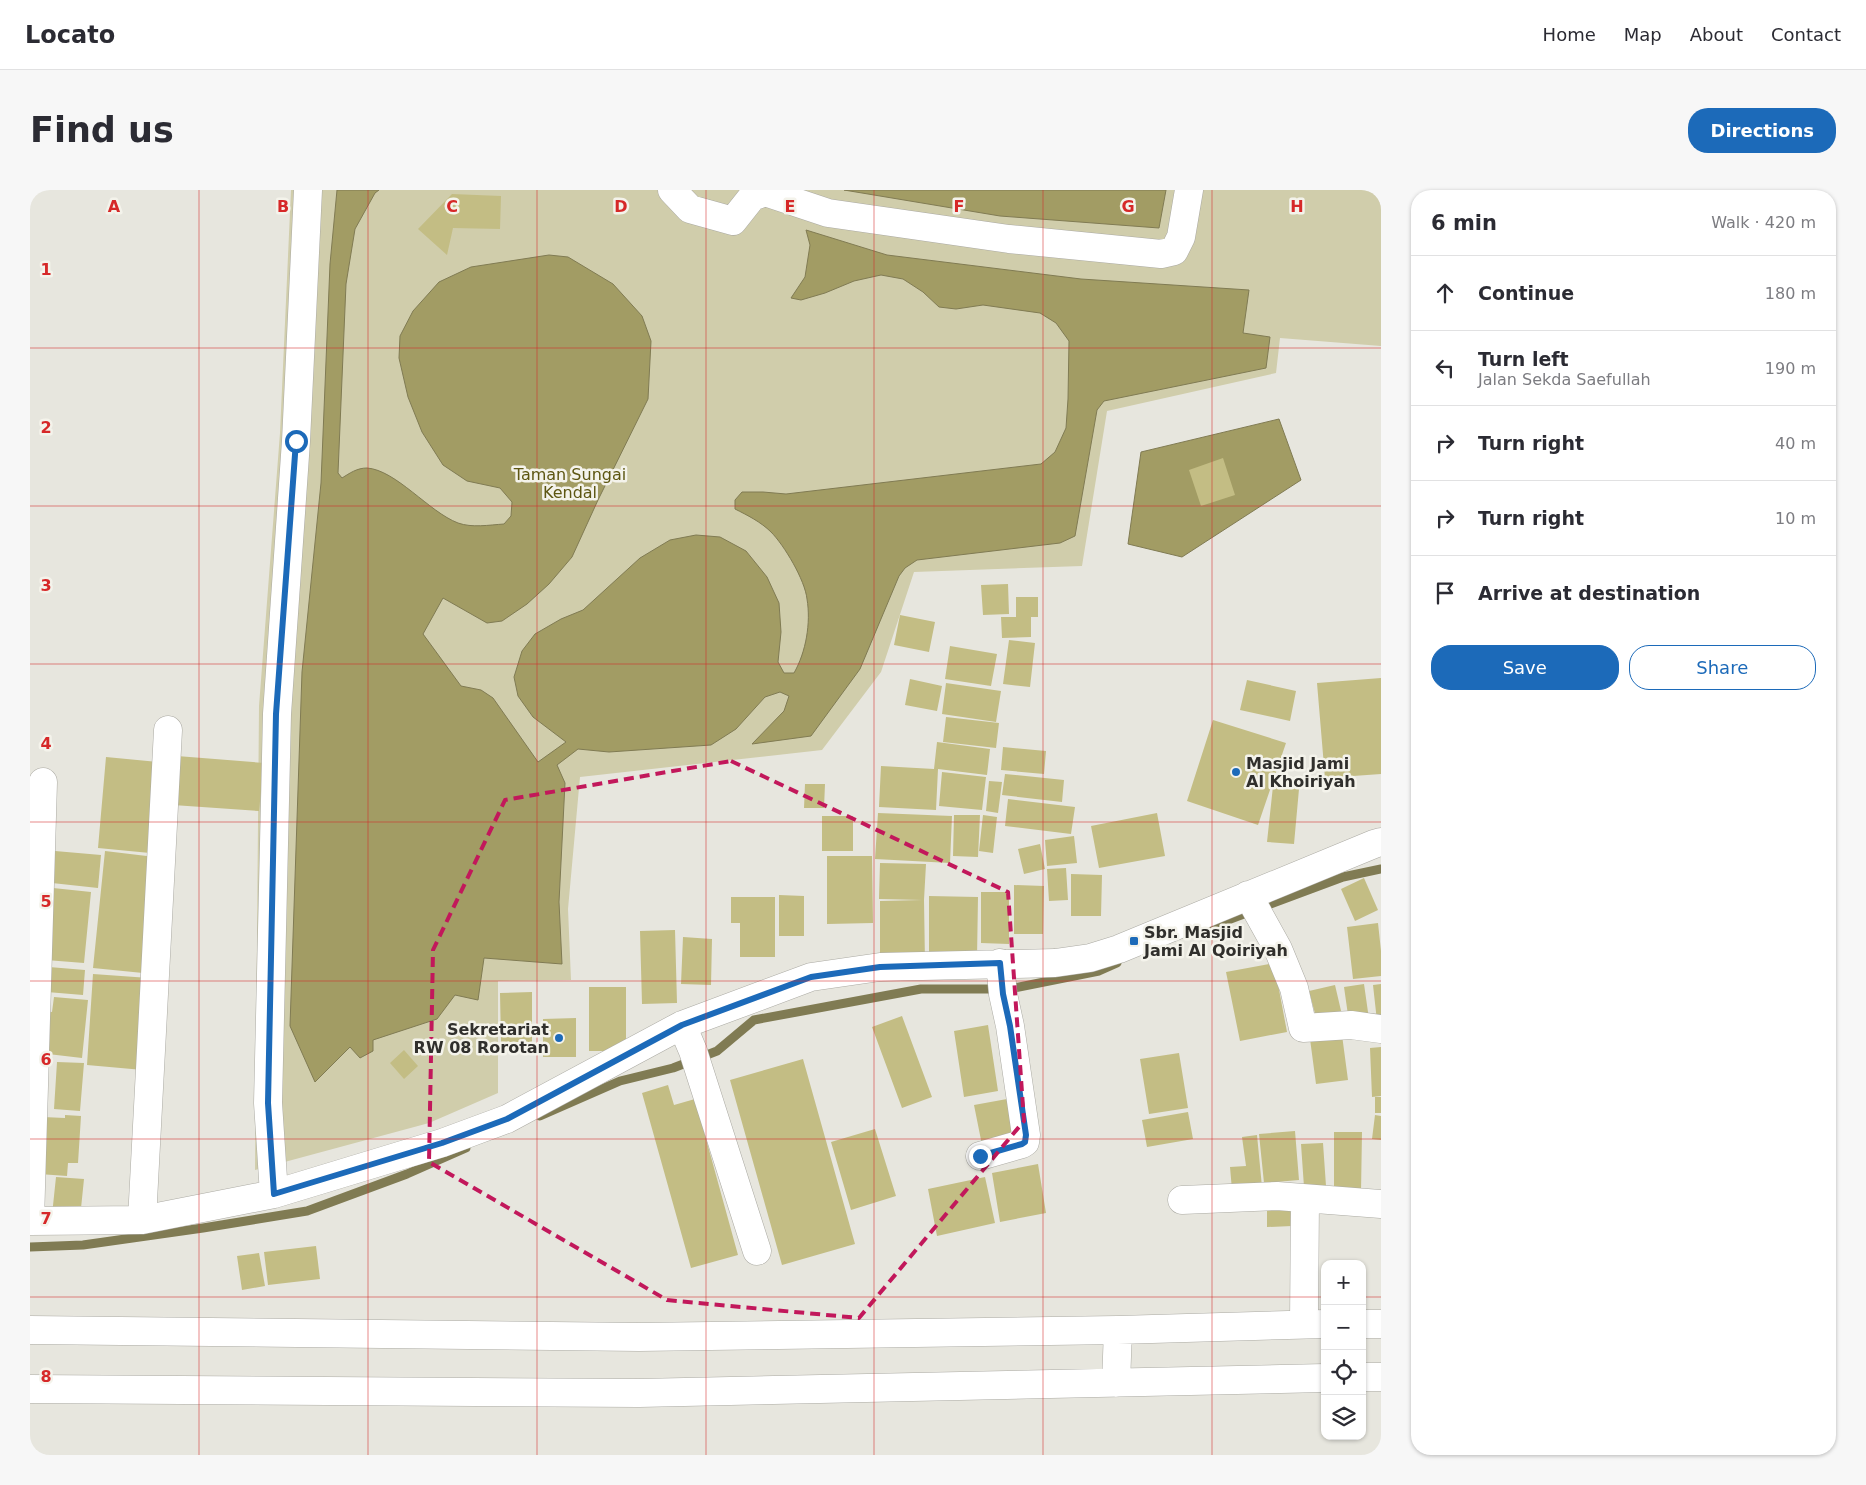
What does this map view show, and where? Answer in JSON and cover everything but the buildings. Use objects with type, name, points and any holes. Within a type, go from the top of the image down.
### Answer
[{"type":"street","points":[[274,1194],[268,1103],[276,714],[296,441],[308,190]]},
{"type":"street","points":[[672,190],[690,209],[733,221],[752,197],[765,192],[828,213],[1010,239],[1161,254],[1174,251],[1180,237],[1189,190]]},
{"type":"street","points":[[142,1220],[168,730]]},
{"type":"street","points":[[43,782],[32,1095],[30,1221],[142,1220],[274,1194],[442,1143],[507,1119],[682,1025],[811,977],[880,967],[1001,977],[1055,963],[1090,958],[1253,905],[1381,842]]},
{"type":"street","points":[[1253,905],[1278,949],[1294,988],[1303,1028],[1351,1025],[1381,1029]]},
{"type":"street","points":[[980,1156],[1022,1144],[1025,1142],[1026,1135],[1001,977]]},
{"type":"street","points":[[682,1025],[702,1079],[757,1251]]},
{"type":"street","points":[[1182,1200],[1277,1196],[1381,1204]]},
{"type":"street","points":[[30,1330],[639,1337],[1118,1330],[1314,1324],[1304,1198]]},
{"type":"street","points":[[1366,1324],[1381,1324]]},
{"type":"street","points":[[1116,1383],[1118,1330]]},
{"type":"street","points":[[1366,1378],[1381,1377]]},
{"type":"street","points":[[30,1389],[639,1393],[1321,1378]]},
{"type":"highlighted area","points":[[731,761],[1008,892],[1024,1121],[859,1318],[667,1300],[429,1162],[433,950],[505,800]]},
{"type":"green space","name":"Taman Sungai Kendal","points":[[291,190],[1381,190],[1381,346],[1280,338],[1276,373],[1107,411],[1082,566],[914,572],[881,672],[822,750],[580,777],[568,909],[571,980],[498,981],[498,1093],[429,1123],[255,1170],[259,706],[280,433]]},
{"type":"shaded area","points":[[337,190],[379,190],[375,193],[355,229],[346,284],[338,473],[342,478],[360,469],[378,470],[401,483],[447,518],[463,525],[504,524],[511,516],[512,502],[500,488],[467,481],[443,465],[422,432],[408,397],[399,358],[400,336],[413,311],[439,282],[471,267],[549,255],[568,257],[613,284],[642,316],[651,341],[648,399],[572,557],[549,584],[527,604],[502,621],[487,623],[443,598],[423,634],[461,686],[481,690],[493,698],[538,762],[566,742],[533,717],[518,696],[514,677],[522,651],[535,634],[561,619],[583,610],[640,558],[670,540],[696,535],[720,537],[746,551],[767,577],[779,603],[781,632],[778,662],[784,673],[794,673],[802,656],[808,627],[808,608],[805,591],[788,554],[771,532],[749,516],[735,509],[735,500],[742,492],[786,494],[1041,464],[1055,452],[1066,428],[1069,341],[1056,323],[1040,313],[983,305],[956,309],[939,307],[923,292],[903,279],[881,275],[854,281],[825,293],[801,300],[791,298],[805,277],[810,245],[806,230],[887,255],[1081,279],[1249,290],[1243,333],[1270,337],[1266,368],[1104,401],[1097,410],[1075,536],[1060,543],[917,560],[905,568],[899,576],[860,669],[811,736],[752,744],[784,711],[789,696],[780,692],[765,697],[736,729],[711,745],[609,752],[578,749],[557,765],[565,783],[559,902],[562,964],[484,958],[478,1000],[455,995],[437,1019],[373,1040],[373,1051],[360,1058],[350,1047],[315,1082],[290,1026],[302,672],[321,483],[330,264]]},
{"type":"shaded area","points":[[844,190],[1166,190],[1159,228],[1000,216]]},
{"type":"shaded area","points":[[1279,419],[1301,480],[1182,557],[1128,544],[1141,452]]},
{"type":"waterway","points":[[1204,929],[1343,877],[1381,869]]},
{"type":"waterway","points":[[540,1116],[620,1081],[673,1068],[717,1051],[754,1020],[921,989],[1009,989],[1099,971],[1117,963]]},
{"type":"waterway","points":[[30,1247],[83,1245],[307,1211],[407,1174],[466,1148]]},
{"type":"place","name":"Masjid Jami Al Khoiriyah","points":[[1236,772]]},
{"type":"place","name":"Sbr. Masjid Jami Al Qoiriyah","points":[[1134,941]]},
{"type":"place","name":"Sekretariat RW 08 Rorotan","points":[[559,1038]]},
{"type":"route","points":[[296,441],[276,714],[268,1103],[274,1194],[442,1143],[507,1119],[682,1025],[811,977],[880,967],[1000,963],[1003,994],[1010,1026],[1026,1135],[1025,1142],[1022,1144],[980,1156]]}]
